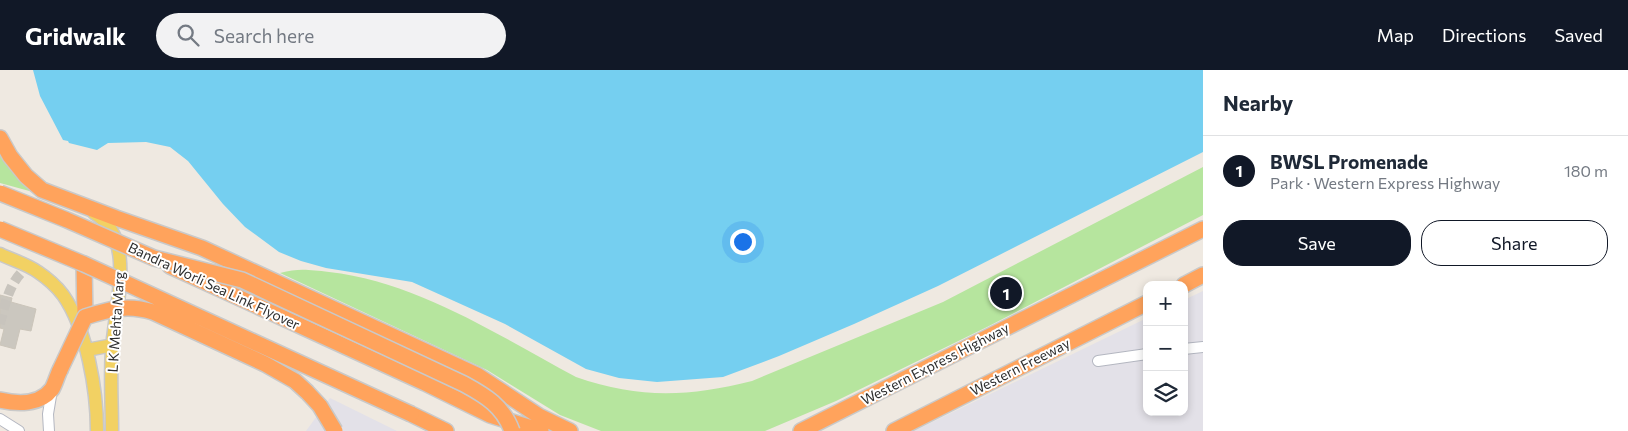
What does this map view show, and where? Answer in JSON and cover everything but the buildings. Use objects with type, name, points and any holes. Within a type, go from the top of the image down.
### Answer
[{"type":"highway","points":[[0,138],[10,156],[26,176],[42,190],[202,248],[477,374],[539,416],[570,431]]},
{"type":"highway","name":"Bandra Worli Sea Link Flyover","points":[[0,193],[154,258],[490,415],[541,431]]},
{"type":"highway","points":[[0,229],[84,264],[446,431]]},
{"type":"highway","name":"Western Express Highway","points":[[800,431],[808,429],[1203,229]]},
{"type":"highway","points":[[154,258],[242,280],[464,384],[493,401],[502,412],[512,431]]},
{"type":"highway","points":[[0,400],[18,403],[31,402],[41,398],[52,389],[85,317],[84,264]]},
{"type":"highway","points":[[1188,283],[1203,275]]},
{"type":"highway","name":"Western Freeway","points":[[894,431],[1143,306]]},
{"type":"highway","points":[[85,317],[109,309],[125,307],[153,312],[265,364],[295,381],[320,406],[335,431]]},
{"type":"main road","name":"L K Mehta Marg","points":[[76,203],[108,223],[116,240],[119,254],[120,295],[112,345],[112,431]]},
{"type":"main road","name":"L K Mehta Marg","points":[[0,254],[37,271],[63,295],[74,316],[87,350],[95,395],[97,431]]},
{"type":"main road","points":[[87,350],[112,345]]},
{"type":"main road","points":[[95,395],[112,394]]},
{"type":"street","points":[[1188,348],[1203,346]]},
{"type":"street","points":[[1098,361],[1143,355]]},
{"type":"street","points":[[48,431],[48,414],[52,389]]},
{"type":"street","points":[[0,419],[19,431]]},
{"type":"shaded area","points":[[1203,291],[1203,431],[914,431],[1143,320],[1143,416],[1188,416],[1188,298]]},
{"type":"shaded area","points":[[330,398],[397,431],[306,431]]},
{"type":"green space","points":[[0,149],[16,175],[33,192],[0,183]]},
{"type":"green space","points":[[1203,167],[1203,215],[987,327],[836,401],[765,431],[601,431],[560,415],[487,370],[280,273],[299,270],[329,272],[362,278],[394,287],[457,313],[576,377],[621,389],[642,392],[685,393],[752,381],[943,302]]},
{"type":"water","points":[[33,70],[1203,70],[1203,152],[938,286],[779,356],[723,377],[657,382],[619,378],[586,369],[505,324],[412,282],[326,268],[279,252],[245,227],[223,204],[188,161],[170,147],[146,142],[108,143],[97,150],[63,140],[40,96]]},
{"type":"tunnel","points":[[0,324],[6,300],[13,285],[28,267]]},
{"type":"place","name":"BWSL Promenade","points":[[1006,293]]}]
